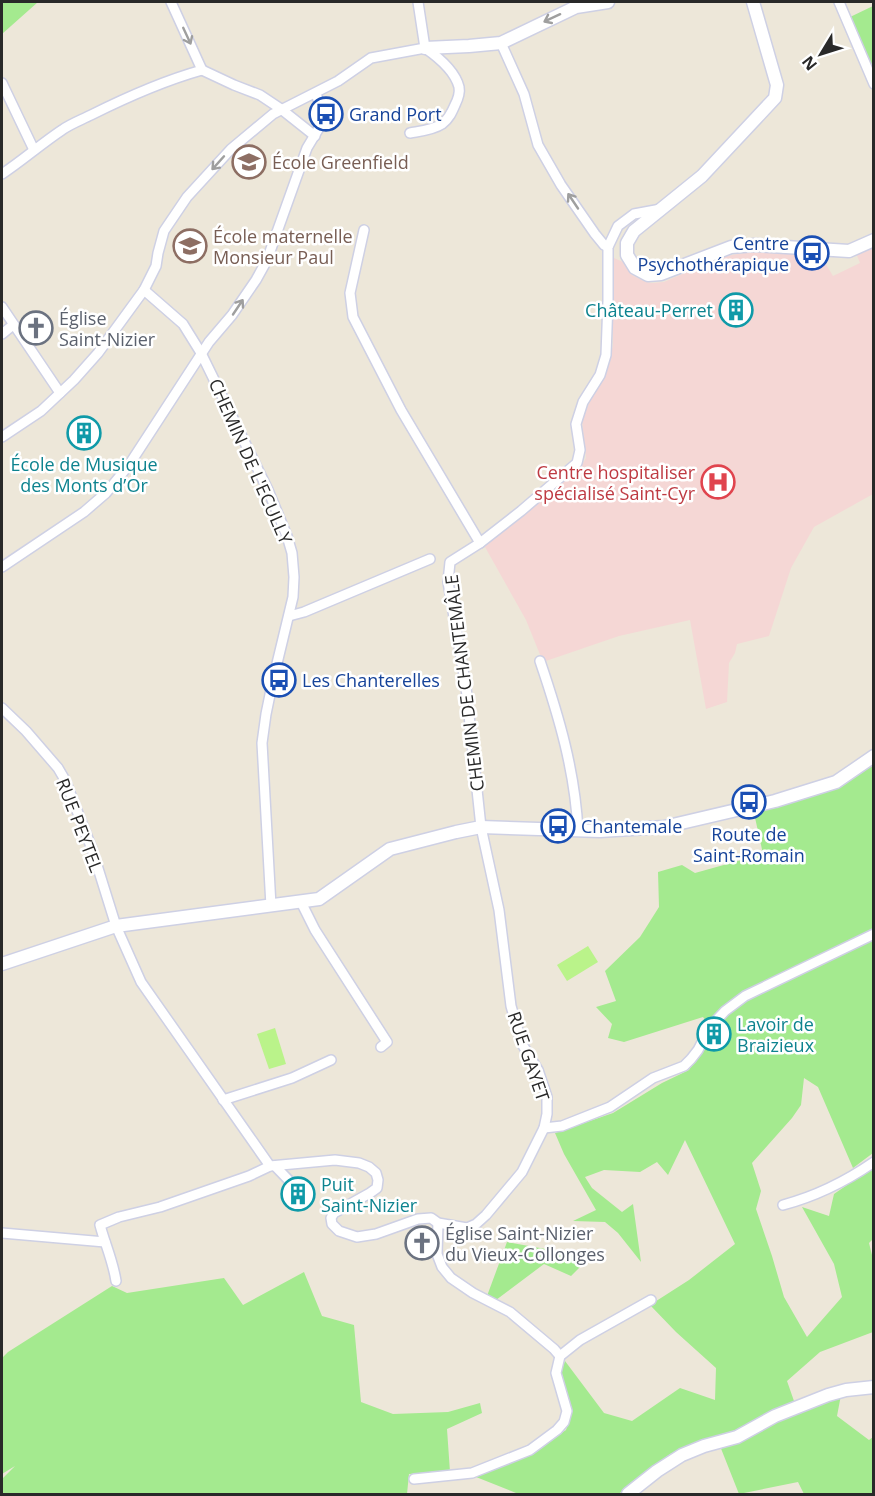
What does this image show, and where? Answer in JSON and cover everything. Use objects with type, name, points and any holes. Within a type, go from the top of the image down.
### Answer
[{"type":"street","points":[[171,2],[202,70],[260,95],[315,136]]},
{"type":"street","points":[[410,134],[443,123],[452,114],[459,88],[455,76],[436,55],[425,48],[418,2]]},
{"type":"street","points":[[2,437],[41,411],[74,380],[98,352],[144,290],[156,266],[164,231],[187,197],[231,149],[273,114],[338,81],[371,58],[425,48],[501,42],[576,7],[608,2]]},
{"type":"street","points":[[753,2],[777,85],[775,98],[709,168],[634,231],[627,243],[627,255],[635,268],[648,275],[661,274],[731,247],[755,244],[849,251],[873,240]]},
{"type":"street","points":[[839,2],[873,84]]},
{"type":"street","points":[[501,42],[524,94],[538,145],[561,185],[595,234],[604,245],[609,247]]},
{"type":"street","points":[[2,174],[64,128],[170,79],[202,70]]},
{"type":"street","points":[[2,83],[34,150]]},
{"type":"street","points":[[2,567],[84,512],[106,493],[129,465],[208,342],[232,315],[256,280],[267,261],[307,148],[319,128],[322,113],[316,93]]},
{"type":"street","name":"CHEMIN DE CHANTEMÂLE","points":[[481,827],[466,687],[448,582],[450,562],[480,543],[577,463],[580,450],[576,424],[583,402],[600,375],[606,355],[609,247],[618,226],[634,214],[661,209]]},
{"type":"street","points":[[364,230],[350,292],[353,317],[401,410],[480,543]]},
{"type":"street","name":"CHEMIN DE L'ECULLY","points":[[144,290],[183,324],[201,353],[288,536],[292,553],[293,597],[266,714],[262,743],[271,906]]},
{"type":"street","points":[[2,307],[60,393]]},
{"type":"street","points":[[2,334],[14,325]]},
{"type":"street","points":[[288,616],[304,612],[430,558]]},
{"type":"street","points":[[540,661],[565,740],[572,776],[578,831]]},
{"type":"street","name":"RUE PEYTEL","points":[[2,708],[26,731],[58,768],[65,780],[92,849],[116,926],[141,982],[223,1100],[273,1166],[302,1194]]},
{"type":"street","points":[[2,964],[116,926],[319,899],[390,849],[481,827],[600,831],[664,827],[775,801],[836,782],[873,756]]},
{"type":"street","name":"RUE GAYET","points":[[438,1223],[467,1228],[486,1215],[522,1172],[544,1128],[547,1114],[547,1097],[538,1070],[522,1044],[511,1006],[499,910],[481,827]]},
{"type":"street","points":[[301,902],[315,930],[387,1042],[381,1047]]},
{"type":"street","points":[[544,1128],[561,1126],[610,1107],[653,1078],[684,1066],[698,1050],[710,1027],[725,1011],[746,996],[873,934]]},
{"type":"street","points":[[223,1100],[292,1078],[331,1060]]},
{"type":"street","points":[[116,1281],[100,1225],[119,1217],[160,1207],[273,1166],[335,1160],[359,1163],[376,1173],[378,1180],[376,1188],[334,1213],[331,1218],[332,1224],[339,1232],[357,1237],[376,1234],[418,1219],[431,1218],[438,1223],[437,1254],[442,1267],[452,1278],[473,1293],[510,1312],[554,1348],[560,1356]]},
{"type":"street","points":[[783,1205],[835,1187],[873,1162]]},
{"type":"street","points":[[2,1233],[105,1242]]},
{"type":"street","points":[[414,1479],[472,1473],[530,1450],[564,1422],[567,1411],[555,1373],[560,1356],[580,1340],[651,1300]]},
{"type":"street","points":[[628,1494],[682,1455],[737,1437],[775,1416],[828,1395],[873,1387]]},
{"type":"shaded area","name":"Centre hospitaliser spécialisé Saint-Cyr","points":[[873,242],[873,494],[814,527],[791,568],[769,636],[737,644],[729,663],[727,702],[706,709],[690,620],[619,636],[543,662],[526,620],[485,545],[518,519],[586,458],[582,420],[609,364],[613,345],[614,258],[623,262],[632,275],[652,283],[664,282],[721,257],[749,252],[818,254],[833,276],[860,263],[856,253]]},
{"type":"green space","points":[[2,2],[38,2],[2,34]]},
{"type":"green space","points":[[873,6],[873,74],[848,18]]},
{"type":"green space","points":[[873,764],[873,929],[744,994],[709,1025],[703,1017],[624,1042],[608,1038],[612,1024],[596,1007],[616,1001],[605,971],[640,937],[659,907],[658,872],[682,865],[695,873],[763,854],[754,813],[837,788]]},
{"type":"green space","points":[[873,939],[873,1153],[853,1168],[818,1087],[804,1078],[801,1105],[752,1163],[761,1191],[756,1209],[784,1297],[807,1337],[842,1297],[834,1264],[802,1207],[829,1216],[834,1194],[873,1167],[873,1239],[869,1243],[873,1259],[873,1332],[820,1352],[787,1381],[794,1401],[736,1430],[670,1454],[619,1494],[517,1494],[471,1475],[529,1455],[566,1430],[571,1412],[559,1377],[565,1361],[604,1413],[632,1421],[680,1388],[715,1400],[716,1368],[650,1305],[689,1280],[735,1244],[685,1140],[668,1175],[657,1162],[640,1172],[604,1170],[585,1177],[592,1188],[622,1212],[633,1204],[641,1262],[618,1233],[605,1222],[573,1221],[596,1210],[564,1154],[555,1133],[613,1113],[662,1083],[689,1070],[712,1030],[729,1011],[747,999]]},
{"type":"green space","points":[[588,946],[598,962],[567,981],[557,965]]},
{"type":"green space","points":[[275,1028],[286,1064],[269,1069],[257,1034]]},
{"type":"green space","points":[[507,1242],[590,1257],[571,1276],[544,1264],[496,1300],[487,1296]]},
{"type":"green space","points":[[304,1272],[322,1316],[354,1325],[361,1402],[393,1414],[448,1412],[480,1403],[482,1413],[447,1429],[450,1472],[409,1474],[407,1494],[2,1494],[2,1479],[15,1466],[2,1474],[2,1358],[8,1352],[112,1286],[127,1293],[224,1278],[243,1305]]},
{"type":"green space","points":[[841,1395],[837,1416],[869,1440],[873,1437],[873,1494],[804,1494],[798,1482],[739,1494],[720,1446],[777,1420]]},
{"type":"place","name":"Grand Port","points":[[326,114]]},
{"type":"place","name":"École Greenfield","points":[[249,162]]},
{"type":"place","name":"École maternelle Monsieur Paul","points":[[190,246]]},
{"type":"place","name":"Centre Psychothérapique","points":[[812,253]]},
{"type":"place","name":"Château-Perret","points":[[736,310]]},
{"type":"place","name":"Église Saint-Nizier","points":[[36,328]]},
{"type":"place","name":"École de Musique des Monts d’Or","points":[[84,433]]},
{"type":"place","name":"Centre hospitaliser spécialisé Saint-Cyr","points":[[718,482]]},
{"type":"place","name":"Les Chanterelles","points":[[279,680]]},
{"type":"place","name":"Route de Saint-Romain","points":[[749,802]]},
{"type":"place","name":"Chantemale","points":[[558,826]]},
{"type":"place","name":"Lavoir de Braizieux","points":[[714,1034]]},
{"type":"place","name":"Puit Saint-Nizier","points":[[298,1194]]},
{"type":"place","name":"Église Saint-Nizier du Vieux-Collonges","points":[[422,1243]]}]
